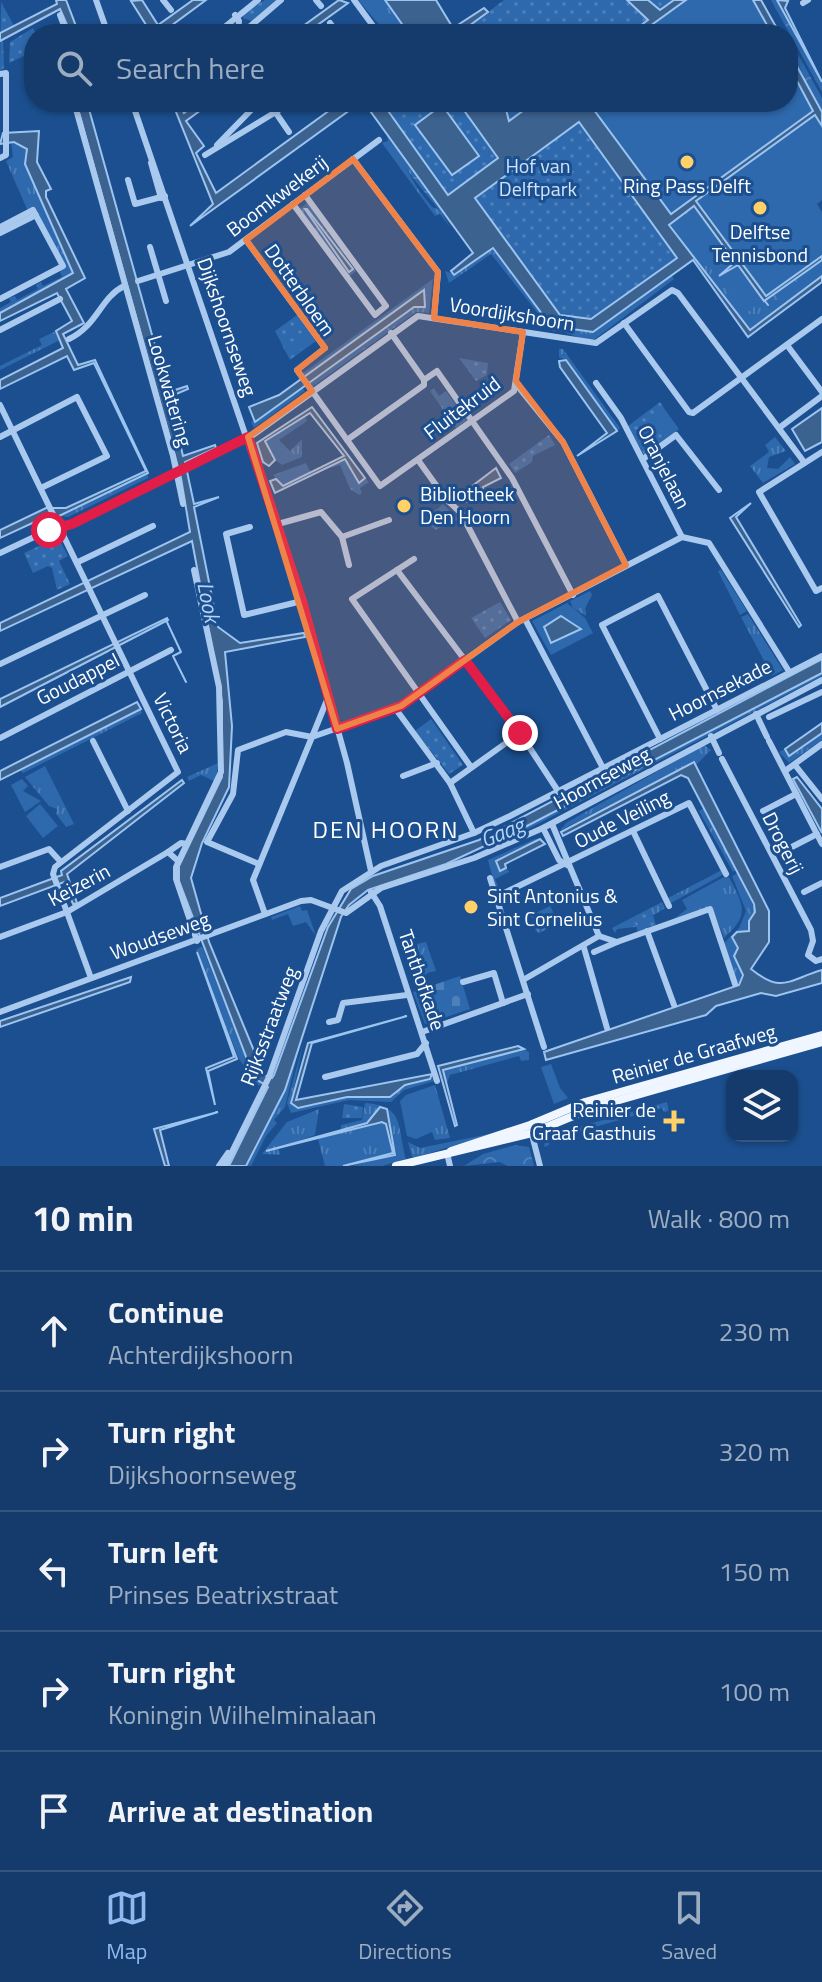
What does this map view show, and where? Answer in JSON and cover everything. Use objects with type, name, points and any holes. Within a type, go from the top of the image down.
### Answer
[{"type":"main road","name":"Reinier de Graafweg","points":[[531,1129],[585,1102],[822,1035]]},
{"type":"main road","name":"Reinier de Graafweg","points":[[396,1166],[822,1042]]},
{"type":"street","points":[[96,0],[104,24]]},
{"type":"street","points":[[163,0],[171,10]]},
{"type":"street","points":[[229,24],[258,0]]},
{"type":"street","points":[[256,24],[281,0]]},
{"type":"street","points":[[354,0],[369,24]]},
{"type":"street","points":[[60,15],[63,24]]},
{"type":"street","points":[[237,18],[250,24]]},
{"type":"street","points":[[237,18],[238,24]]},
{"type":"street","points":[[0,74],[6,73],[3,108],[6,155],[0,158]]},
{"type":"street","name":"Lookwatering","points":[[77,112],[177,472],[183,504]]},
{"type":"street","name":"Dijkshoornseweg","points":[[135,112],[151,159],[150,171],[168,208],[302,601],[329,695],[371,871]]},
{"type":"street","points":[[215,148],[249,112]]},
{"type":"street","points":[[205,155],[276,113],[289,132]]},
{"type":"street","name":"Boomkwekerij","points":[[138,281],[229,252],[379,140]]},
{"type":"street","points":[[353,159],[438,272],[434,318]]},
{"type":"street","points":[[128,180],[135,204],[162,197]]},
{"type":"street","points":[[293,204],[375,315],[386,306],[305,195]]},
{"type":"street","points":[[0,227],[35,213]]},
{"type":"street","points":[[0,233],[35,213]]},
{"type":"street","points":[[0,299],[63,266],[35,213]]},
{"type":"street","name":"Dotterbloem","points":[[246,240],[325,348],[297,370],[381,486]]},
{"type":"street","points":[[150,247],[166,301]]},
{"type":"street","points":[[69,339],[87,331],[113,292],[124,286]]},
{"type":"street","name":"Voordijkshoorn","points":[[0,553],[190,467],[248,437],[414,317],[596,343],[663,293],[672,290],[678,293],[804,462]]},
{"type":"street","points":[[0,330],[60,299]]},
{"type":"street","points":[[624,323],[689,412],[693,413],[822,319]]},
{"type":"street","name":"Fluitekruid","points":[[381,486],[514,391],[523,332]]},
{"type":"street","points":[[391,333],[424,382]]},
{"type":"street","points":[[779,428],[822,394],[787,345]]},
{"type":"street","points":[[347,440],[437,371],[512,478],[573,595]]},
{"type":"street","name":"Oranjelaan","points":[[596,383],[621,418],[682,537],[709,543],[790,673]]},
{"type":"street","points":[[516,384],[563,442],[626,565]]},
{"type":"street","points":[[0,437],[77,397],[107,456],[41,488]]},
{"type":"street","name":"Victoria","points":[[0,405],[178,772],[60,861],[53,874],[91,978]]},
{"type":"street","points":[[643,459],[676,435],[719,490]]},
{"type":"street","points":[[822,452],[759,492],[816,591],[822,588]]},
{"type":"street","points":[[418,460],[446,499],[461,513],[603,768]]},
{"type":"street","points":[[278,524],[321,512],[342,537],[349,565]]},
{"type":"street","points":[[342,537],[389,520]]},
{"type":"street","points":[[78,562],[153,526]]},
{"type":"street","points":[[250,527],[226,534],[244,615],[302,601]]},
{"type":"street","points":[[259,864],[207,842],[235,789],[238,750],[286,732],[312,737],[395,708],[522,621],[682,537]]},
{"type":"street","points":[[414,559],[352,599],[471,767]]},
{"type":"street","points":[[194,570],[219,687],[221,772],[178,861],[176,879],[201,939]]},
{"type":"street","points":[[397,570],[520,733],[558,791]]},
{"type":"street","points":[[0,664],[145,595]]},
{"type":"street","points":[[660,739],[602,625],[658,596],[717,710]]},
{"type":"street","name":"Goudappel","points":[[0,738],[171,650]]},
{"type":"street","name":"Hoornsekade","points":[[337,911],[342,891],[371,871],[474,833],[822,656]]},
{"type":"street","name":"Hoornseweg","points":[[337,911],[371,892],[474,858],[552,824],[711,736],[822,680]]},
{"type":"street","points":[[810,686],[814,696]]},
{"type":"street","points":[[769,717],[822,692]]},
{"type":"street","points":[[265,914],[253,880],[329,695]]},
{"type":"street","points":[[395,708],[450,783],[474,833]]},
{"type":"street","points":[[756,714],[822,844]]},
{"type":"street","points":[[450,783],[520,733]]},
{"type":"street","name":"Drogerij","points":[[711,736],[813,941],[808,955],[816,961],[822,959]]},
{"type":"street","points":[[93,741],[128,811]]},
{"type":"street","points":[[785,771],[822,744]]},
{"type":"street","points":[[403,776],[437,763]]},
{"type":"street","points":[[795,765],[822,799]]},
{"type":"street","points":[[763,811],[796,794]]},
{"type":"street","name":"Oude Veiling","points":[[496,897],[689,803],[726,874]]},
{"type":"street","points":[[552,824],[599,936],[617,942]]},
{"type":"street","points":[[543,828],[559,860],[567,865]]},
{"type":"street","points":[[633,831],[669,906]]},
{"type":"street","points":[[784,851],[817,834]]},
{"type":"street","name":"Keizerin","points":[[0,937],[67,912],[181,843],[187,844]]},
{"type":"street","points":[[0,867],[45,850],[60,861]]},
{"type":"street","points":[[168,852],[178,861]]},
{"type":"street","points":[[490,878],[544,1047]]},
{"type":"street","points":[[804,892],[822,883]]},
{"type":"street","name":"Tanthofkade","points":[[371,892],[380,906],[437,1081]]},
{"type":"street","name":"Woudseweg","points":[[0,1012],[301,901],[311,900],[337,911]]},
{"type":"street","points":[[594,952],[710,909],[735,984]]},
{"type":"street","name":"Rijksstraatweg","points":[[222,1166],[265,1086],[337,911]]},
{"type":"street","points":[[647,931],[674,1005]]},
{"type":"street","points":[[523,980],[584,948],[599,936]]},
{"type":"street","points":[[813,941],[821,946]]},
{"type":"street","points":[[584,948],[607,1028]]},
{"type":"street","points":[[463,982],[494,973],[503,1003]]},
{"type":"street","points":[[422,1032],[528,994]]},
{"type":"street","points":[[329,1022],[338,1020],[343,1003],[407,995]]},
{"type":"street","points":[[325,1077],[417,1054],[426,1043]]},
{"type":"street","points":[[531,1129],[540,1166]]},
{"type":"street","points":[[447,1153],[450,1166]]},
{"type":"highlighted area","points":[[353,159],[438,272],[434,318],[523,332],[516,381],[563,442],[626,565],[518,622],[401,706],[337,729],[248,437],[312,391],[297,370],[325,348],[246,240]]},
{"type":"green space","points":[[265,0],[277,0],[252,21],[243,18],[243,12]]},
{"type":"green space","points":[[358,0],[385,0],[402,24],[379,24]]},
{"type":"green space","points":[[504,0],[678,0],[645,24],[472,24]]},
{"type":"green space","points":[[686,0],[752,0],[765,24],[653,24]]},
{"type":"green space","points":[[771,0],[777,0],[790,24],[784,24]]},
{"type":"green space","points":[[1,2],[17,31],[3,38],[4,68],[0,71]]},
{"type":"green space","points":[[24,33],[24,56],[9,63],[10,42]]},
{"type":"green space","points":[[798,38],[822,82],[822,92],[798,49]]},
{"type":"green space","points":[[798,54],[822,98],[822,112],[798,68]]},
{"type":"green space","name":"Ring Pass Delft","points":[[798,83],[813,111],[670,214],[595,112],[798,112]]},
{"type":"green space","name":"Hof van Delftpark","points":[[377,112],[585,112],[692,262],[593,329],[551,322],[491,237],[476,247]]},
{"type":"green space","name":"Delftse Tennisbond","points":[[815,115],[822,126],[822,200],[817,204],[822,212],[822,256],[766,297],[696,201]]},
{"type":"green space","points":[[388,135],[453,225],[452,226],[408,171]]},
{"type":"green space","points":[[387,136],[418,189],[432,207],[440,210],[450,227],[440,214],[435,216],[382,143],[388,141]]},
{"type":"green space","points":[[11,142],[27,149],[25,164],[73,273],[0,313],[0,308],[11,302],[9,298],[15,296],[17,300],[38,289],[36,285],[41,282],[43,286],[62,277],[60,272],[65,266],[36,209],[27,209],[6,161],[13,157]]},
{"type":"green space","points":[[307,203],[356,271],[349,277],[299,209]]},
{"type":"green space","points":[[694,206],[771,306],[822,268],[822,276],[750,330],[669,225]]},
{"type":"green space","points":[[697,211],[735,262],[718,274],[720,277],[738,265],[763,300],[745,314],[678,225]]},
{"type":"green space","points":[[492,249],[551,326],[593,332],[671,275],[674,279],[595,339],[583,338],[552,331],[491,254],[449,283],[445,271],[456,275]]},
{"type":"green space","points":[[822,260],[822,268],[771,307],[766,300]]},
{"type":"green space","points":[[433,279],[429,313],[416,312],[312,387],[310,383],[414,307],[424,308],[424,290],[305,376],[303,373]]},
{"type":"green space","points":[[297,315],[316,341],[290,360],[275,331]]},
{"type":"green space","points":[[56,331],[60,340],[0,370],[0,366],[42,345],[39,339]]},
{"type":"green space","points":[[306,332],[312,340],[290,357],[283,348]]},
{"type":"green space","points":[[559,349],[563,349],[620,428],[617,431],[566,360],[559,357]]},
{"type":"green space","points":[[459,358],[488,363],[487,375],[476,381]]},
{"type":"green space","points":[[302,388],[305,391],[254,428],[251,422]]},
{"type":"green space","points":[[434,388],[439,396],[446,391],[467,420],[456,428],[430,391]]},
{"type":"green space","points":[[660,402],[666,411],[652,420],[665,440],[644,455],[628,426]]},
{"type":"green space","points":[[666,411],[679,429],[665,440],[651,420]]},
{"type":"green space","points":[[305,416],[307,421],[279,440],[290,451],[302,439],[302,457],[282,465],[275,460],[265,441]]},
{"type":"green space","points":[[549,435],[555,445],[533,456],[532,462],[515,473],[509,464]]},
{"type":"green space","points":[[775,437],[786,451],[769,457],[767,468],[778,469],[790,457],[795,464],[763,483],[750,466],[769,452],[765,445]]},
{"type":"green space","points":[[345,459],[359,482],[365,478],[369,482],[360,488],[362,493],[359,495],[350,489],[340,465],[330,468]]},
{"type":"green space","points":[[306,463],[311,473],[283,486],[273,475]]},
{"type":"green space","points":[[148,473],[148,478],[68,517],[59,516]]},
{"type":"green space","points":[[443,504],[458,519],[435,530],[431,526],[449,516],[438,510],[422,522]]},
{"type":"green space","points":[[58,537],[68,556],[59,561],[70,584],[57,590],[52,568],[48,566],[33,573],[24,553]]},
{"type":"green space","points":[[721,570],[747,611],[740,615],[718,571]]},
{"type":"green space","points":[[590,591],[592,595],[585,608],[586,616],[573,608],[570,601]]},
{"type":"green space","points":[[500,602],[511,620],[485,638],[471,618]]},
{"type":"green space","points":[[567,603],[585,618],[593,633],[551,655],[532,621]]},
{"type":"green space","points":[[748,614],[783,670],[772,676],[741,617]]},
{"type":"green space","points":[[822,673],[822,676],[503,842],[502,838]]},
{"type":"green space","points":[[141,709],[142,713],[23,773],[20,770]]},
{"type":"green space","points":[[431,719],[463,765],[449,774],[415,731]]},
{"type":"green space","points":[[822,733],[822,740],[789,763],[779,752],[785,749],[790,756]]},
{"type":"green space","points":[[704,745],[711,750],[696,765],[693,762],[561,830],[566,823]]},
{"type":"green space","points":[[218,763],[216,782],[201,775],[189,781],[187,777]]},
{"type":"green space","points":[[45,766],[74,824],[66,827],[56,814],[57,809],[49,806],[25,777]]},
{"type":"green space","points":[[22,779],[28,786],[23,791],[41,801],[25,812],[11,785]]},
{"type":"green space","points":[[40,804],[58,826],[43,838],[26,816]]},
{"type":"green space","points":[[704,808],[736,870],[733,872],[699,811]]},
{"type":"green space","points":[[540,839],[497,861],[500,871],[506,868],[509,872],[495,879],[499,889],[496,890],[488,860]]},
{"type":"green space","points":[[722,870],[724,874],[671,903],[668,898]]},
{"type":"green space","points":[[738,873],[756,912],[749,931],[732,937],[741,962],[737,986],[724,943],[739,928],[746,911],[732,876]]},
{"type":"green space","points":[[729,877],[742,911],[737,924],[724,938],[712,908],[674,919],[687,909],[682,900]]},
{"type":"green space","points":[[662,902],[665,908],[635,927],[617,929],[615,933],[612,928]]},
{"type":"green space","points":[[300,906],[302,911],[307,910],[316,936],[306,922],[293,926],[288,914],[272,920],[271,917]]},
{"type":"green space","points":[[550,906],[559,923],[539,933],[535,930],[539,922],[530,916]]},
{"type":"green space","points":[[651,909],[656,925],[638,932],[633,919]]},
{"type":"green space","points":[[426,942],[436,971],[427,973],[423,983],[417,985],[414,974],[424,970],[417,944]]},
{"type":"green space","points":[[202,946],[250,1067],[261,1084],[259,1086],[239,1059],[196,950]]},
{"type":"green space","points":[[460,976],[470,1009],[425,1024],[413,992]]},
{"type":"green space","points":[[300,1044],[285,1107],[274,1120],[277,1123],[266,1136],[251,1166],[246,1166],[285,1090]]},
{"type":"green space","points":[[303,1044],[291,1103],[295,1107],[347,1097],[386,1097],[405,1085],[432,1078],[434,1081],[404,1090],[391,1102],[349,1100],[291,1113],[287,1103]]},
{"type":"green space","points":[[523,1049],[529,1052],[529,1060],[521,1061],[519,1056],[450,1075],[446,1085],[443,1070]]},
{"type":"green space","points":[[551,1064],[560,1088],[568,1098],[554,1104],[541,1067]]},
{"type":"green space","points":[[435,1085],[450,1138],[435,1140],[432,1132],[416,1139],[407,1136],[400,1101],[406,1095]]},
{"type":"green space","points":[[426,1099],[434,1128],[415,1133],[408,1104]]},
{"type":"green space","points":[[667,1102],[669,1111],[664,1112],[662,1108],[549,1140],[549,1145],[544,1147],[546,1136]]},
{"type":"green space","points":[[365,1103],[387,1108],[393,1113],[400,1128],[406,1159],[382,1166],[352,1166],[396,1154],[387,1109],[380,1107],[367,1123],[341,1131],[341,1125],[362,1120]]},
{"type":"green space","points":[[344,1104],[363,1107],[362,1118],[342,1118]]},
{"type":"green space","points":[[319,1109],[315,1135],[278,1148],[280,1155],[262,1154],[287,1122]]},
{"type":"green space","points":[[385,1122],[394,1153],[343,1166],[325,1166],[318,1139]]},
{"type":"green space","points":[[494,1133],[417,1157],[412,1157],[408,1142],[420,1148]]},
{"type":"green space","points":[[515,1145],[529,1147],[534,1166],[508,1166],[499,1162],[464,1166],[483,1154]]},
{"type":"water","points":[[56,0],[66,0],[75,24],[67,24],[60,9],[32,24],[24,24],[24,28],[0,41],[0,33],[57,4]]},
{"type":"water","points":[[142,0],[157,24],[145,24],[131,1]]},
{"type":"water","points":[[193,0],[206,0],[174,24],[159,24]]},
{"type":"water","points":[[339,0],[348,3],[319,24],[306,24]]},
{"type":"water","points":[[385,0],[436,0],[451,24],[402,24]]},
{"type":"water","points":[[627,0],[648,0],[660,10],[674,0],[686,0],[653,24],[643,24],[648,20]]},
{"type":"water","points":[[753,0],[761,0],[774,24],[766,24]]},
{"type":"water","points":[[777,0],[788,1],[785,8],[793,24]]},
{"type":"water","points":[[484,8],[488,12],[472,24],[459,24]]},
{"type":"water","points":[[798,34],[822,82],[798,38]]},
{"type":"water","points":[[798,68],[822,112],[822,126],[815,115],[696,201],[766,296],[822,256],[822,260],[764,301],[738,265],[719,276],[735,262],[694,206],[669,225],[750,330],[822,276],[822,282],[748,337],[693,260],[593,332],[551,326],[493,248],[454,275],[451,271],[473,253],[371,112],[389,112],[448,195],[498,158],[465,112],[507,112],[509,121],[521,112],[595,112],[671,214],[813,111],[798,83]],"holes":[[[579,122],[677,258],[591,319],[560,315],[475,198]]]},
{"type":"water","points":[[79,112],[90,112],[166,385],[169,392],[187,386],[188,389],[169,397],[183,456],[215,445],[216,448],[185,462],[194,504],[219,497],[194,507],[218,627],[240,643],[304,633],[305,637],[225,652],[232,726],[229,787],[202,843],[191,878],[209,942],[264,1075],[272,1078],[328,927],[351,889],[373,876],[479,840],[822,659],[822,673],[525,827],[446,864],[368,890],[349,905],[341,917],[285,1090],[246,1166],[229,1166],[268,1087],[256,1079],[250,1067],[179,881],[179,866],[222,777],[222,701],[192,541],[0,631],[0,623],[190,532],[181,478]]},
{"type":"water","points":[[176,112],[198,112],[186,121],[204,146],[196,153],[216,193],[327,112],[347,112],[190,226],[213,204]]},
{"type":"water","points":[[433,112],[447,112],[479,156],[452,175],[415,125]]},
{"type":"water","points":[[39,131],[37,162],[51,189],[46,191],[46,197],[85,278],[66,289],[84,323],[63,334],[78,365],[95,360],[148,473],[59,516],[41,519],[0,538],[0,530],[46,508],[66,508],[146,471],[94,363],[74,370],[67,356],[0,389],[0,380],[63,348],[56,331],[72,321],[57,293],[0,321],[0,313],[73,273],[25,164],[27,149],[14,142],[0,144],[3,133]]},
{"type":"water","points":[[305,209],[353,269],[349,272]]},
{"type":"water","points":[[424,290],[425,307],[414,307],[255,422],[249,407],[279,395]]},
{"type":"water","points":[[566,360],[617,431],[577,456],[607,433],[560,367],[559,361]]},
{"type":"water","points":[[312,407],[365,478],[359,483],[345,459],[275,493],[270,481],[276,479],[283,486],[344,456],[310,413],[265,441],[275,460],[269,466],[263,462],[257,443]]},
{"type":"water","points":[[822,408],[822,442],[805,451],[792,429]]},
{"type":"water","points":[[496,468],[501,478],[483,487],[483,494],[466,502],[459,496]]},
{"type":"water","points":[[751,503],[736,517],[801,625],[799,627],[730,518]]},
{"type":"water","points":[[561,616],[581,629],[551,643],[544,627]]},
{"type":"water","points":[[168,620],[0,707],[0,699]]},
{"type":"water","points":[[137,702],[141,709],[0,780],[0,771]]},
{"type":"water","points":[[822,723],[822,733],[789,756],[785,749]]},
{"type":"water","points":[[694,762],[769,911],[769,942],[751,969],[778,983],[822,970],[822,983],[776,996],[761,993],[716,1006],[706,1015],[546,1060],[544,1052],[739,985],[743,975],[734,956],[738,948],[732,937],[737,932],[749,931],[749,921],[755,912],[754,904],[688,778],[681,775],[563,836],[561,832]]},
{"type":"water","points":[[797,777],[822,809],[822,833],[793,779]]},
{"type":"water","points":[[182,780],[184,783],[67,874],[77,903],[73,904],[64,882],[0,906],[0,898],[62,875],[61,871]]},
{"type":"water","points":[[540,839],[545,844],[505,864],[506,868],[500,871],[496,861]]},
{"type":"water","points":[[197,952],[237,1059],[208,1071],[215,1105],[206,1068],[234,1057]]},
{"type":"water","points":[[131,977],[130,982],[0,1027],[0,1021]]},
{"type":"water","points":[[407,1016],[312,1043],[296,1100],[432,1074],[430,1079],[405,1085],[390,1097],[347,1097],[298,1108],[291,1103],[308,1043]]},
{"type":"water","points":[[518,1046],[524,1049],[443,1070],[455,1126],[438,1066]]},
{"type":"water","points":[[380,1107],[387,1109],[395,1155],[343,1166],[393,1153],[386,1124],[382,1122],[266,1151],[367,1123]]},
{"type":"water","points":[[218,1112],[160,1130],[169,1166],[165,1166],[154,1129]]},
{"type":"waterway","points":[[765,301],[768,305]]},
{"type":"waterway","points":[[166,620],[181,652],[173,656],[186,682]]},
{"type":"place","name":"Ring Pass Delft","points":[[687,162]]},
{"type":"place","name":"Delftse Tennisbond","points":[[760,208]]},
{"type":"place","name":"Bibliotheek Den Hoorn","points":[[404,506]]},
{"type":"place","name":"Sint Antonius & Sint Cornelius","points":[[471,907]]},
{"type":"place","name":"Reinier de Graaf Gasthuis","points":[[674,1121]]},
{"type":"district","name":"DEN HOORN","points":[[386,830]]},
{"type":"route","points":[[49,530],[72,524],[248,437],[302,601],[337,729],[401,706],[465,660],[520,733]]},
{"type":"water label","name":"Look","points":[[209,602]]},
{"type":"water label","name":"Gaag","points":[[502,832]]}]
